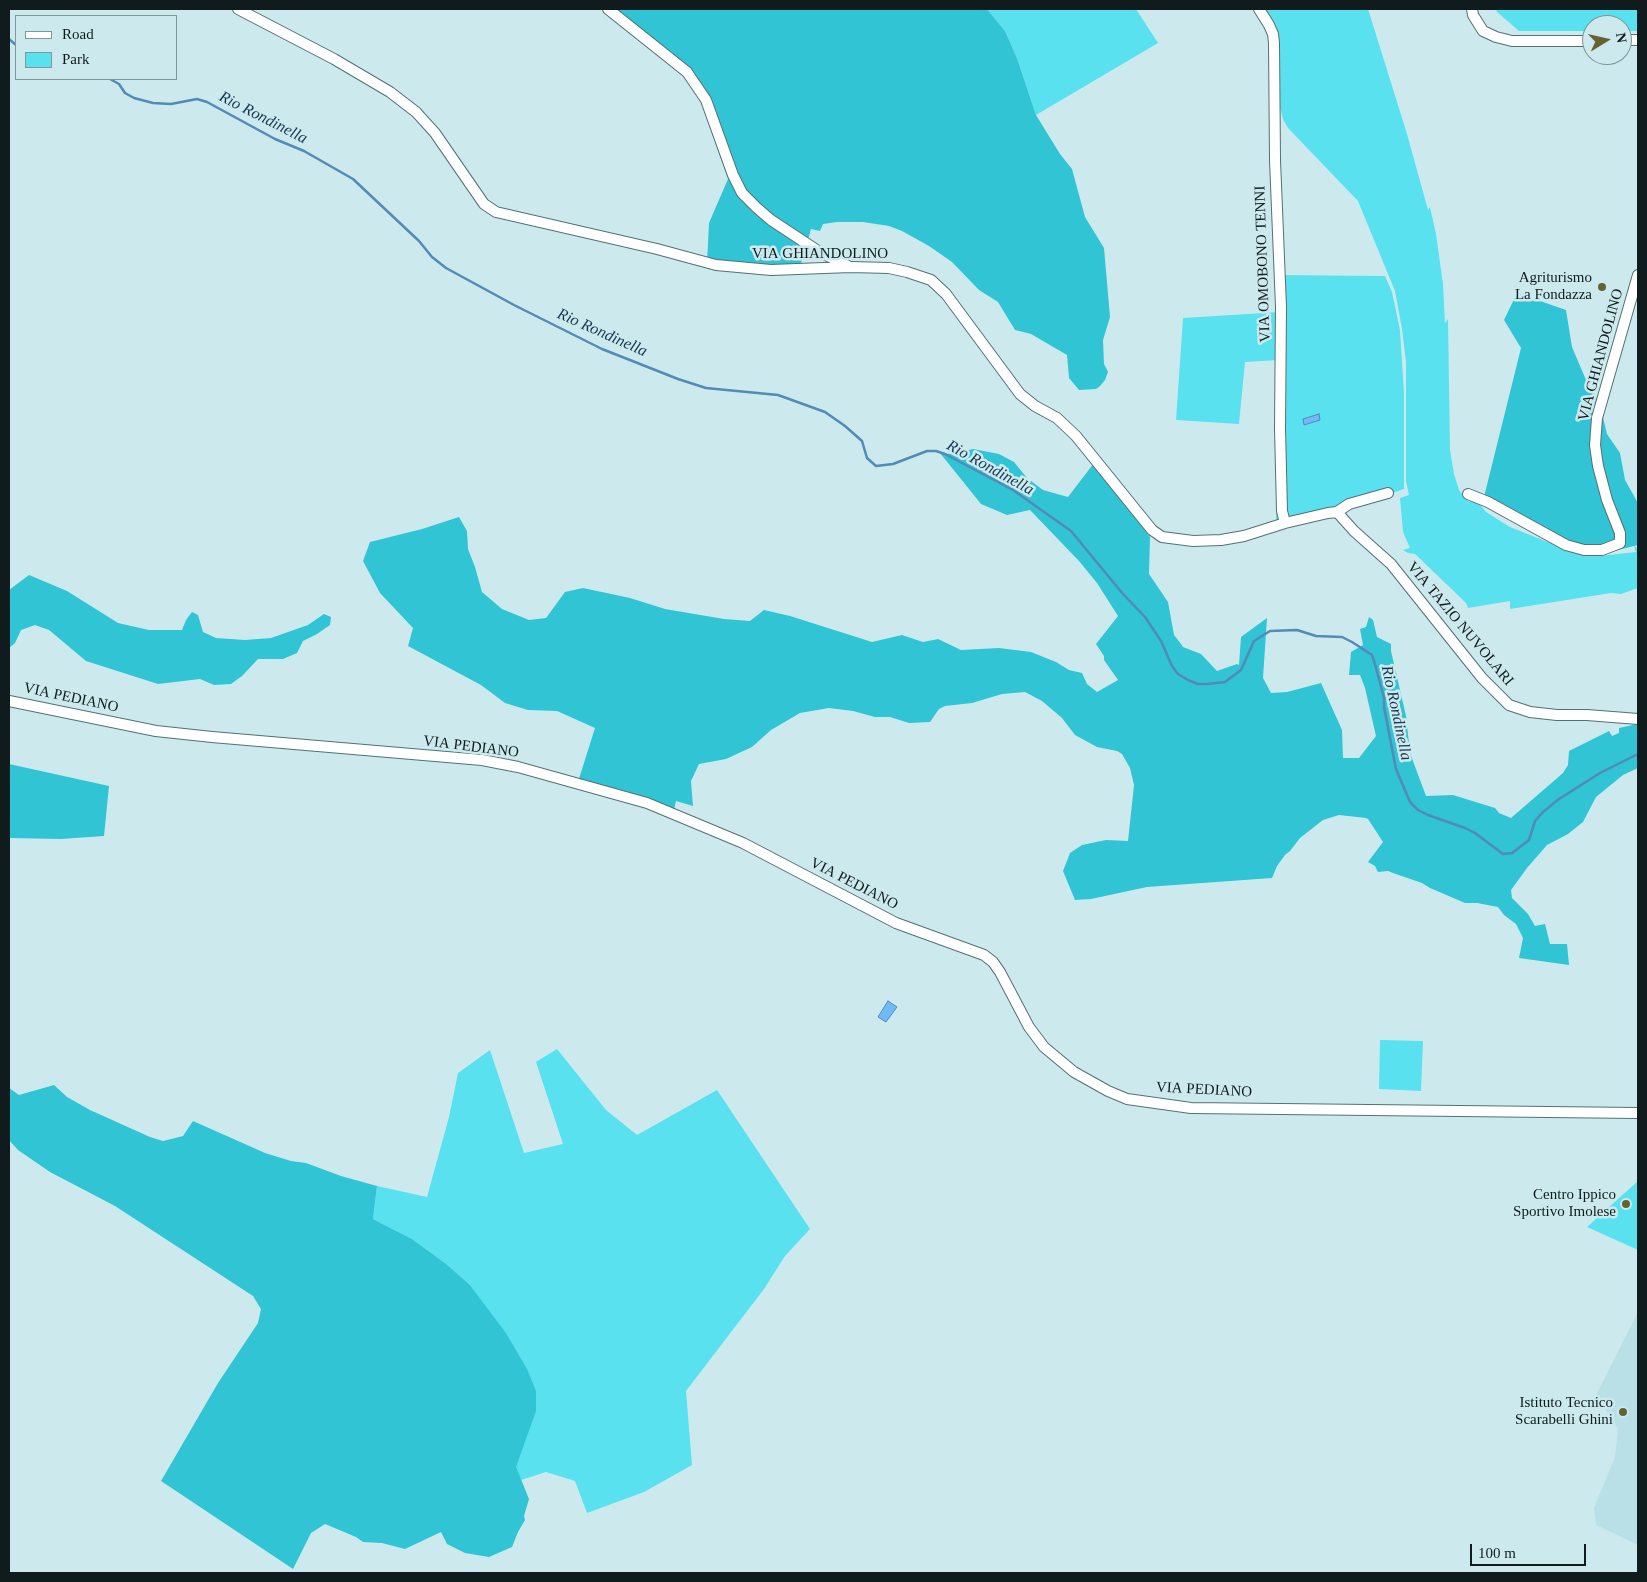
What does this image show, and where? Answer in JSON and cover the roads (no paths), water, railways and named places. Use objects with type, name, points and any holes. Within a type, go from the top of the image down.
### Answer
[{"type":"street","name":"VIA GHIANDOLINO","points":[[238,9],[334,59],[390,92],[416,112],[435,133],[484,204],[496,212],[657,249],[716,265],[771,270],[851,267],[889,268],[930,280],[951,301],[1020,394],[1035,406],[1057,418],[1076,436],[1152,530],[1162,537],[1193,541],[1221,540],[1244,536],[1285,523],[1337,512],[1349,504],[1388,493]]},
{"type":"street","points":[[608,9],[687,72],[706,100],[733,175],[742,194],[771,220],[818,251],[851,267]]},
{"type":"street","name":"VIA OMOBONO TENNI","points":[[1259,9],[1273,34],[1274,43],[1275,160],[1281,307],[1280,445],[1282,511],[1285,523]]},
{"type":"street","points":[[1472,9],[1473,15],[1483,31],[1496,37],[1512,41],[1582,41]]},
{"type":"street","name":"VIA GHIANDOLINO","points":[[1468,494],[1488,502],[1553,538],[1584,550],[1602,550],[1614,547],[1620,543],[1620,534],[1607,500],[1598,466],[1595,445],[1597,418],[1638,275]]},
{"type":"street","name":"VIA TAZIO NUVOLARI","points":[[1337,512],[1354,531],[1391,564],[1482,678],[1509,704],[1530,712],[1638,719]]},
{"type":"street","name":"VIA PEDIANO","points":[[9,701],[156,731],[212,738],[482,760],[518,767],[647,803],[743,843],[896,923],[984,955],[993,962],[1000,972],[1029,1027],[1044,1047],[1074,1072],[1108,1091],[1127,1098],[1191,1108],[1638,1113]]},
{"type":"waterway","name":"Rio Rondinella","points":[[9,39],[15,44]]},
{"type":"waterway","name":"Rio Rondinella","points":[[112,80],[119,84],[125,93],[134,98],[153,103],[171,104],[197,99],[207,102],[275,139],[304,151],[353,179],[419,241],[432,257],[446,268],[514,305],[602,349],[706,388],[778,395],[825,412],[862,441],[867,458],[876,466],[893,464],[927,451],[936,451],[1013,490],[1071,531],[1123,594],[1145,617],[1161,641],[1172,666],[1178,674],[1188,680],[1198,684],[1225,682],[1241,670],[1254,641],[1270,631],[1297,630],[1316,636],[1342,637],[1352,642],[1372,655],[1384,698],[1396,769],[1410,802],[1418,810],[1428,815],[1475,833],[1503,854],[1512,853],[1529,840],[1535,821],[1559,799],[1600,773],[1638,754]]},
{"type":"place","name":"Agriturismo La Fondazza","points":[[1602,287]]},
{"type":"place","name":"Centro Ippico Sportivo Imolese","points":[[1626,1204]]},
{"type":"place","name":"Istituto Tecnico Scarabelli Ghini","points":[[1623,1412]]}]
